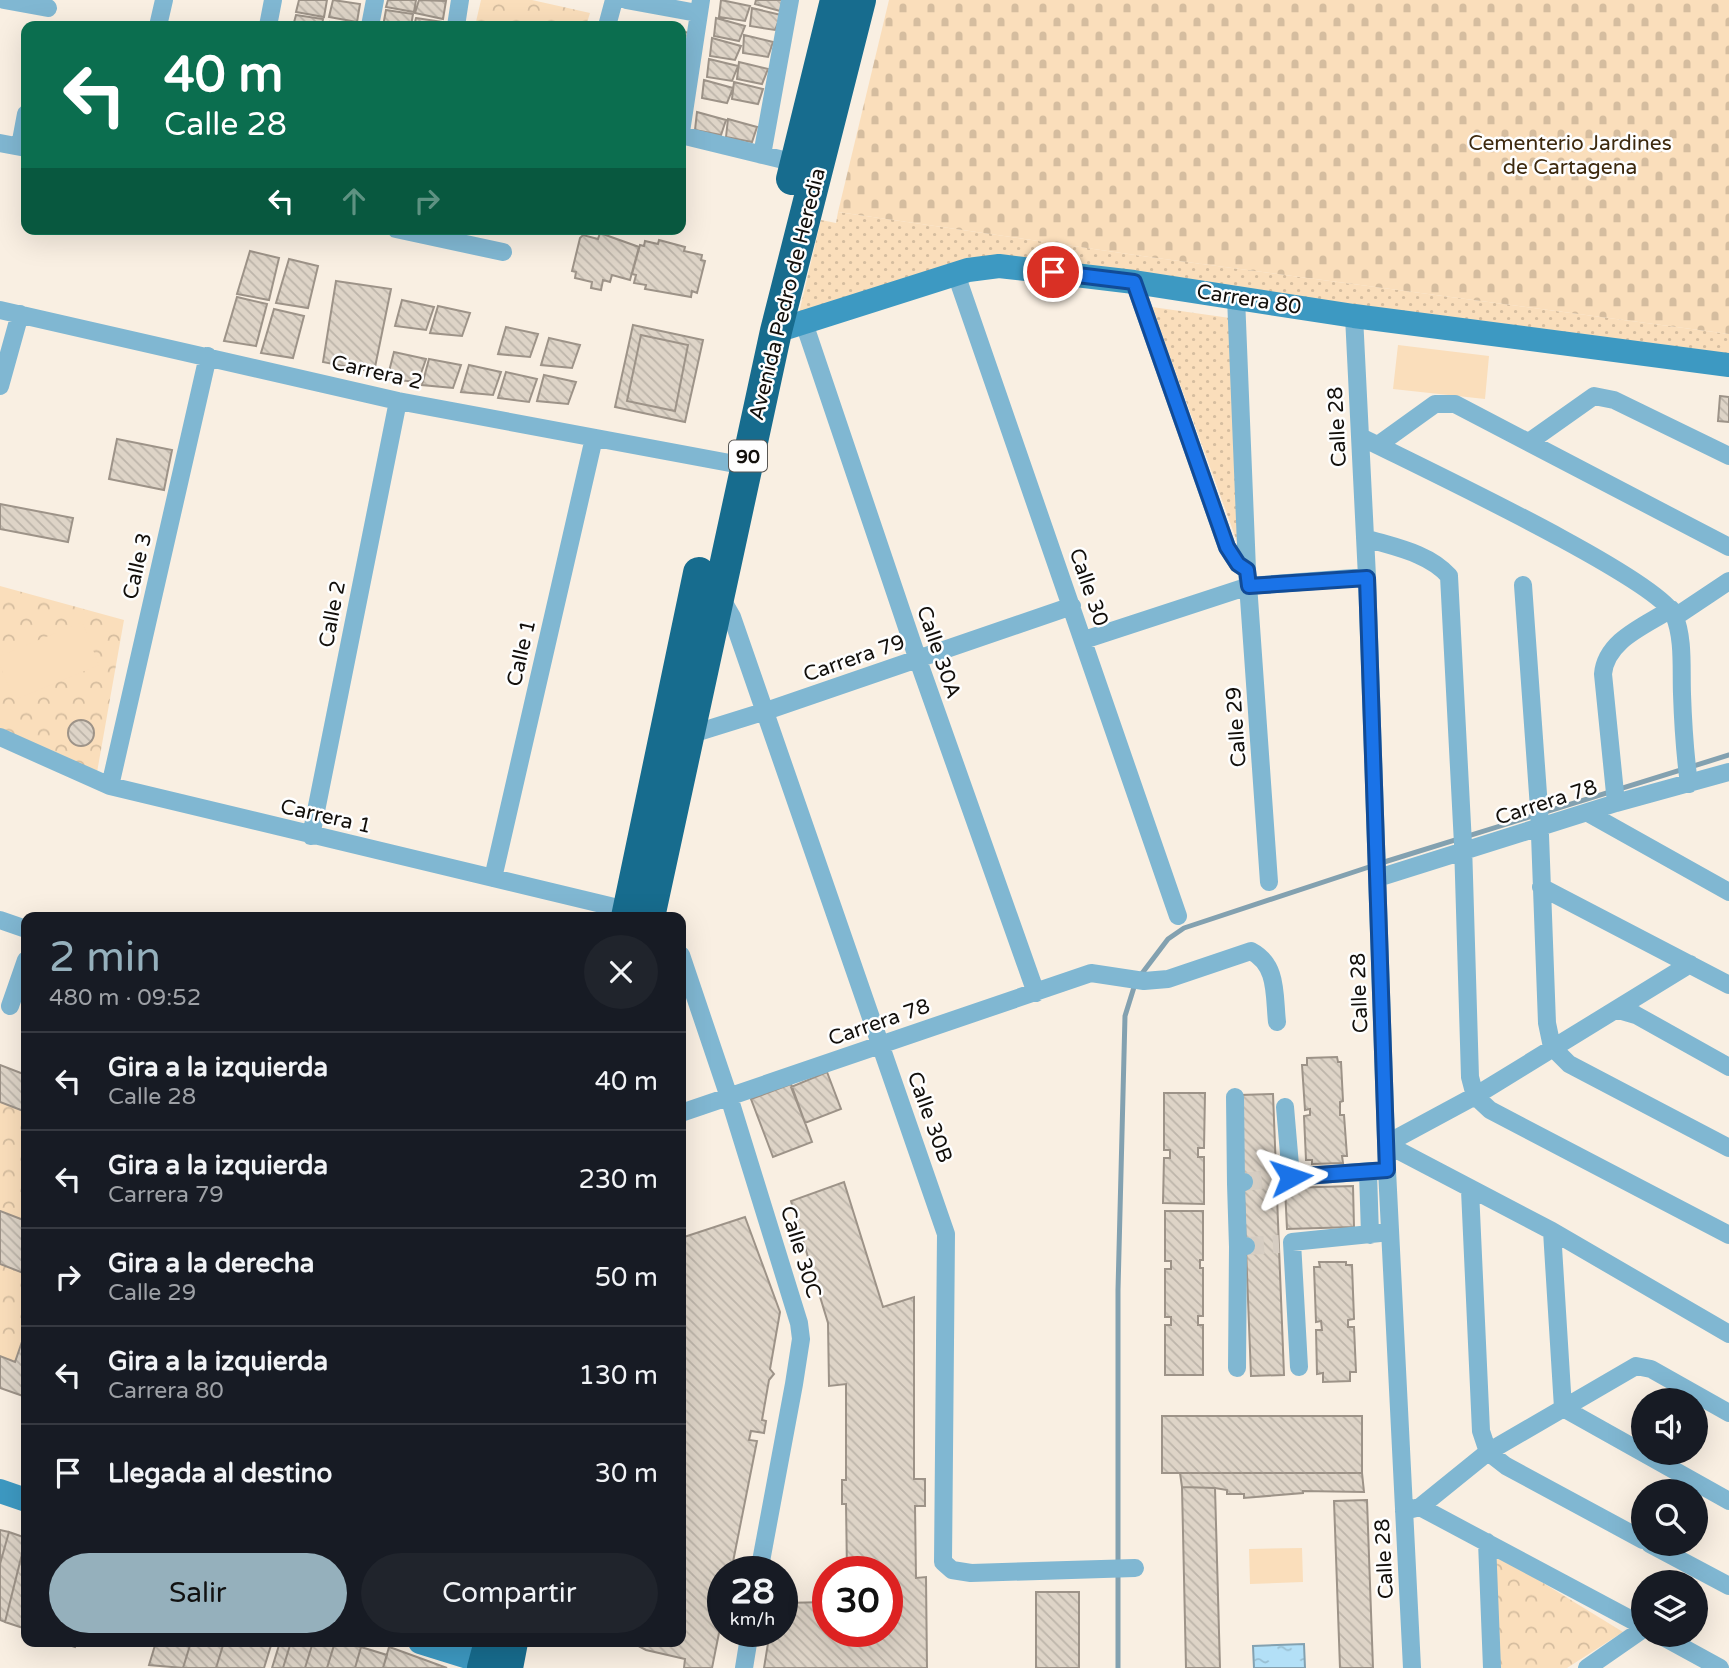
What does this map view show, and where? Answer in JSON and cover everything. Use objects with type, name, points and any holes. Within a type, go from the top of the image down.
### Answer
[{"type":"highway","name":"Avenida Pedro de Heredia","points":[[642,912],[796,163],[836,0]]},
{"type":"highway","name":"Avenida Pedro de Heredia","points":[[735,464],[790,327],[860,0]]},
{"type":"highway","name":"Avenida Pedro de Heredia","points":[[642,912],[689,735],[705,597]]},
{"type":"highway","points":[[494,1662],[508,1647]]},
{"type":"street","points":[[4,0],[49,4]]},
{"type":"street","points":[[159,21],[164,0]]},
{"type":"street","points":[[269,21],[273,0]]},
{"type":"street","points":[[371,21],[376,0]]},
{"type":"street","points":[[457,21],[460,0]]},
{"type":"street","points":[[608,21],[614,0]]},
{"type":"street","points":[[626,0],[699,6],[686,98]]},
{"type":"street","points":[[762,155],[790,0]]},
{"type":"street","points":[[686,134],[796,163]]},
{"type":"street","points":[[0,143],[21,147]]},
{"type":"street","points":[[431,235],[503,251]]},
{"type":"street","name":"Carrera 80","points":[[790,327],[956,274],[999,266],[1134,282],[1354,316],[1729,365]]},
{"type":"street","name":"Calle 30","points":[[956,274],[1178,916]]},
{"type":"street","points":[[1134,282],[1227,547],[1248,578]]},
{"type":"street","name":"Calle 29","points":[[1236,297],[1248,578],[1269,882]]},
{"type":"street","name":"Carrera 2","points":[[0,310],[398,401],[735,464]]},
{"type":"street","points":[[0,386],[20,314]]},
{"type":"street","name":"Calle 28","points":[[1354,316],[1366,538],[1390,1232],[1412,1509],[1412,1668]]},
{"type":"street","name":"Calle 30A","points":[[790,327],[918,660],[1036,993]]},
{"type":"street","name":"Calle 3","points":[[110,786],[208,356]]},
{"type":"street","points":[[1529,442],[1594,396],[1614,400],[1729,456]]},
{"type":"street","name":"Calle 2","points":[[311,836],[398,401]]},
{"type":"street","points":[[1378,445],[1435,404],[1447,402],[1729,547]]},
{"type":"street","points":[[1360,437],[1530,521],[1635,583],[1673,613],[1679,630],[1687,773]]},
{"type":"street","name":"Calle 1","points":[[493,878],[594,438]]},
{"type":"street","points":[[1366,538],[1421,556],[1440,566],[1449,576],[1463,841],[1470,1077],[1475,1096],[1490,1110],[1729,1235]]},
{"type":"street","points":[[1084,640],[1248,578],[1367,578]]},
{"type":"street","points":[[1615,794],[1603,674],[1604,658],[1616,645],[1729,581]]},
{"type":"street","points":[[1523,585],[1539,820],[1547,1023],[1552,1048],[1569,1064],[1729,1148]]},
{"type":"street","name":"Calle 30B","points":[[705,597],[724,603],[732,617],[946,1234],[943,1562],[958,1572],[1135,1568]]},
{"type":"street","name":"Carrera 79","points":[[689,735],[1072,606]]},
{"type":"street","name":"Carrera 1","points":[[0,737],[110,786],[629,912]]},
{"type":"street","name":"Carrera 78","points":[[1378,875],[1463,841],[1539,820],[1588,813],[1615,794],[1687,773],[1729,772]]},
{"type":"street","points":[[1588,813],[1729,892]]},
{"type":"street","points":[[1541,887],[1729,985]]},
{"type":"street","points":[[0,920],[21,927]]},
{"type":"street","name":"Carrera 78","points":[[686,1111],[1096,973],[1140,980],[1168,979],[1251,951],[1262,956],[1271,969],[1277,1022]]},
{"type":"street","points":[[1386,1144],[1475,1096],[1690,964]]},
{"type":"street","name":"Calle 30C","points":[[686,970],[729,1097],[799,1323],[801,1339],[762,1556]]},
{"type":"street","points":[[9,1006],[21,974]]},
{"type":"street","points":[[1619,1010],[1636,1014],[1729,1067]]},
{"type":"street","points":[[1235,1097],[1242,1247],[1237,1368]]},
{"type":"street","points":[[1285,1107],[1283,1178],[1387,1170]]},
{"type":"street","points":[[1386,1144],[1552,1231],[1729,1334]]},
{"type":"street","points":[[1368,1172],[1370,1235]]},
{"type":"street","points":[[1470,1190],[1480,1431],[1488,1452],[1506,1466],[1631,1534]]},
{"type":"street","points":[[1552,1231],[1563,1408]]},
{"type":"street","points":[[1299,1367],[1285,1243],[1390,1232]]},
{"type":"street","points":[[1631,1621],[1487,1542],[1412,1509],[1488,1452],[1618,1373],[1636,1366],[1651,1369],[1729,1413]]},
{"type":"street","points":[[1563,1408],[1729,1501]]},
{"type":"street","points":[[0,1491],[21,1498]]},
{"type":"street","points":[[1487,1542],[1492,1668]]},
{"type":"street","points":[[1673,1556],[1729,1586]]},
{"type":"street","points":[[1587,1668],[1631,1637]]},
{"type":"street","points":[[438,1647],[494,1662]]},
{"type":"street","points":[[744,1668],[747,1647]]},
{"type":"street","points":[[1682,1647],[1720,1668]]},
{"type":"green space","points":[[481,0],[532,0],[590,13],[588,21],[476,21]]},
{"type":"green space","name":"Cementerio Jardines de Cartagena","points":[[889,0],[1729,0],[1729,334],[1149,257],[838,212]]},
{"type":"green space","points":[[838,212],[1149,257],[1729,334],[1729,359],[993,256],[798,317],[821,220],[836,223]]},
{"type":"green space","points":[[1152,307],[1230,318],[1240,550]]},
{"type":"green space","points":[[1398,345],[1489,356],[1485,399],[1393,389]]},
{"type":"green space","points":[[0,586],[124,620],[96,778],[0,731]]},
{"type":"green space","points":[[82,622],[99,665],[14,700],[0,665],[0,656]]},
{"type":"green space","points":[[0,1102],[21,1110],[21,1219],[0,1211]]},
{"type":"green space","points":[[0,1264],[21,1272],[21,1345],[15,1362],[0,1356]]},
{"type":"green space","points":[[1302,1548],[1303,1582],[1250,1584],[1249,1549]]},
{"type":"green space","points":[[1494,1553],[1623,1632],[1567,1668],[1498,1668]]},
{"type":"water","points":[[1304,1644],[1305,1668],[1254,1668],[1253,1646]]},
{"type":"building","points":[[299,0],[327,0],[324,17],[296,12]]},
{"type":"building","points":[[333,0],[360,4],[357,21],[329,17]]},
{"type":"building","points":[[388,0],[416,0],[414,12],[386,7]]},
{"type":"building","points":[[419,0],[446,1],[443,19],[415,13]]},
{"type":"building","points":[[721,0],[750,6],[745,21],[719,17]]},
{"type":"building","points":[[756,0],[783,0],[780,11],[755,4]]},
{"type":"building","points":[[752,8],[781,15],[775,30],[750,26]]},
{"type":"building","points":[[386,10],[413,14],[412,21],[384,21]]},
{"type":"building","points":[[296,15],[323,19],[323,21],[294,21]]},
{"type":"building","points":[[416,18],[436,21],[415,21]]},
{"type":"building","points":[[716,18],[745,26],[739,41],[714,36]]},
{"type":"building","points":[[744,35],[773,42],[768,57],[743,53]]},
{"type":"building","points":[[712,38],[741,46],[735,60],[710,56]]},
{"type":"building","points":[[709,59],[738,66],[732,81],[707,77]]},
{"type":"building","points":[[739,62],[768,69],[762,84],[737,79]]},
{"type":"building","points":[[704,80],[733,88],[727,103],[702,98]]},
{"type":"building","points":[[734,82],[763,89],[758,104],[732,99]]},
{"type":"building","points":[[697,112],[726,120],[721,135],[695,130]]},
{"type":"building","points":[[728,119],[757,127],[752,142],[726,137]]},
{"type":"building","points":[[583,235],[598,239],[599,235],[606,235],[639,247],[630,280],[612,275],[610,282],[603,280],[601,290],[591,288],[592,282],[575,278],[576,272],[572,271],[580,238]]},
{"type":"building","points":[[659,240],[685,247],[684,251],[702,255],[701,260],[705,261],[697,293],[692,291],[691,297],[645,289],[646,285],[634,283],[636,275],[632,274],[640,245],[644,246],[645,241],[658,244]]},
{"type":"building","points":[[250,251],[279,258],[269,300],[237,294]]},
{"type":"building","points":[[289,259],[318,266],[308,308],[276,303]]},
{"type":"building","points":[[336,281],[391,289],[374,372],[323,362]]},
{"type":"building","points":[[237,297],[267,304],[256,346],[224,341]]},
{"type":"building","points":[[402,300],[434,307],[426,330],[395,326]]},
{"type":"building","points":[[438,306],[470,313],[462,336],[430,333]]},
{"type":"building","points":[[274,309],[304,316],[293,358],[261,353]]},
{"type":"building","points":[[633,325],[703,340],[685,422],[615,407]]},
{"type":"building","points":[[506,327],[538,334],[530,357],[498,354]]},
{"type":"building","points":[[641,335],[688,345],[675,411],[627,401]]},
{"type":"building","points":[[549,338],[580,345],[572,368],[541,365]]},
{"type":"building","points":[[394,352],[426,359],[418,382],[387,379]]},
{"type":"building","points":[[429,359],[461,365],[453,388],[422,385]]},
{"type":"building","points":[[469,365],[501,372],[493,395],[461,392]]},
{"type":"building","points":[[506,372],[537,379],[529,402],[498,398]]},
{"type":"building","points":[[544,375],[576,382],[568,404],[537,401]]},
{"type":"building","points":[[1720,396],[1729,397],[1729,422],[1718,421]]},
{"type":"building","points":[[117,439],[172,450],[164,490],[109,479]]},
{"type":"building","points":[[0,504],[73,518],[68,542],[0,529]]},
{"type":"building","points":[[81,720],[90,724],[94,733],[90,742],[81,746],[72,742],[68,733],[72,724]]},
{"type":"building","points":[[1337,1057],[1338,1062],[1341,1062],[1343,1101],[1340,1102],[1340,1115],[1344,1115],[1347,1156],[1342,1156],[1343,1163],[1312,1164],[1312,1160],[1306,1160],[1304,1116],[1310,1115],[1310,1109],[1305,1110],[1302,1065],[1307,1065],[1307,1058]]},
{"type":"building","points":[[0,1065],[21,1073],[21,1110],[0,1102]]},
{"type":"building","points":[[827,1072],[841,1109],[805,1123],[791,1087]]},
{"type":"building","points":[[791,1084],[812,1142],[773,1157],[751,1099]]},
{"type":"building","points":[[1164,1093],[1205,1093],[1204,1148],[1198,1148],[1198,1157],[1204,1157],[1204,1204],[1163,1203],[1164,1158],[1170,1158],[1170,1150],[1164,1150]]},
{"type":"building","points":[[1273,1094],[1284,1375],[1251,1376],[1240,1095]]},
{"type":"building","points":[[844,1182],[883,1307],[914,1297],[914,1479],[925,1479],[925,1506],[915,1506],[916,1578],[926,1577],[927,1668],[764,1668],[767,1647],[798,1647],[798,1603],[812,1602],[812,1647],[903,1647],[903,1556],[847,1556],[846,1504],[842,1504],[842,1480],[846,1480],[846,1384],[829,1386],[828,1323],[791,1201]]},
{"type":"building","points":[[1353,1186],[1354,1227],[1287,1229],[1285,1188]]},
{"type":"building","points":[[0,1211],[21,1219],[21,1272],[0,1264]]},
{"type":"building","points":[[1165,1211],[1203,1211],[1203,1260],[1200,1260],[1200,1268],[1203,1268],[1203,1316],[1198,1316],[1198,1325],[1203,1325],[1203,1375],[1165,1375],[1165,1325],[1171,1325],[1171,1317],[1165,1317],[1165,1269],[1171,1269],[1171,1261],[1165,1261]]},
{"type":"building","points":[[745,1217],[780,1312],[770,1369],[774,1374],[769,1380],[762,1420],[766,1421],[764,1433],[751,1431],[749,1440],[757,1441],[734,1556],[707,1556],[707,1647],[716,1647],[712,1668],[684,1668],[685,1659],[640,1647],[686,1647],[686,1236]]},
{"type":"building","points":[[1319,1262],[1346,1262],[1346,1265],[1352,1265],[1354,1319],[1348,1320],[1348,1327],[1354,1327],[1356,1372],[1350,1372],[1350,1381],[1323,1382],[1323,1373],[1317,1374],[1316,1330],[1322,1330],[1321,1321],[1316,1322],[1314,1267],[1320,1267]]},
{"type":"building","points":[[21,1345],[21,1395],[0,1388],[0,1356],[15,1362]]},
{"type":"building","points":[[1162,1416],[1362,1416],[1362,1473],[1162,1473]]},
{"type":"building","points":[[1180,1473],[1362,1473],[1364,1492],[1303,1491],[1244,1498],[1244,1494],[1227,1494],[1227,1490],[1182,1487]]},
{"type":"building","points":[[1182,1487],[1215,1488],[1220,1668],[1186,1668]]},
{"type":"building","points":[[1367,1500],[1373,1668],[1340,1668],[1334,1501]]},
{"type":"building","points":[[0,1530],[9,1532],[0,1564]]},
{"type":"building","points":[[9,1532],[21,1536],[21,1558],[5,1622],[0,1620],[0,1564]]},
{"type":"building","points":[[21,1558],[21,1627],[5,1622]]},
{"type":"building","points":[[1036,1592],[1079,1592],[1079,1668],[1036,1668]]},
{"type":"building","points":[[154,1647],[189,1647],[183,1668],[149,1665]]},
{"type":"building","points":[[189,1647],[222,1647],[216,1668],[183,1668]]},
{"type":"building","points":[[222,1647],[270,1647],[264,1668],[216,1668]]},
{"type":"building","points":[[278,1647],[289,1647],[283,1668],[272,1668]]},
{"type":"building","points":[[289,1647],[311,1647],[305,1668],[283,1668]]},
{"type":"building","points":[[311,1647],[333,1647],[327,1668],[305,1668]]},
{"type":"building","points":[[333,1647],[361,1647],[355,1668],[327,1668]]},
{"type":"building","points":[[361,1647],[387,1655],[383,1668],[355,1668]]},
{"type":"building","points":[[389,1647],[395,1649],[447,1668],[383,1668]]},
{"type":"waterway","points":[[1381,863],[1729,755]]},
{"type":"waterway","points":[[1140,976],[1168,939],[1184,928],[1372,866]]},
{"type":"waterway","points":[[1118,1668],[1118,1290],[1125,1016],[1135,984]]},
{"type":"tunnel","points":[[1244,1182],[1276,1178]]},
{"type":"tunnel","points":[[1246,1246],[1279,1244]]},
{"type":"route","points":[[1053,272],[1134,282],[1227,547],[1238,564],[1247,570],[1249,586],[1367,578],[1387,1170],[1291,1177]]}]
